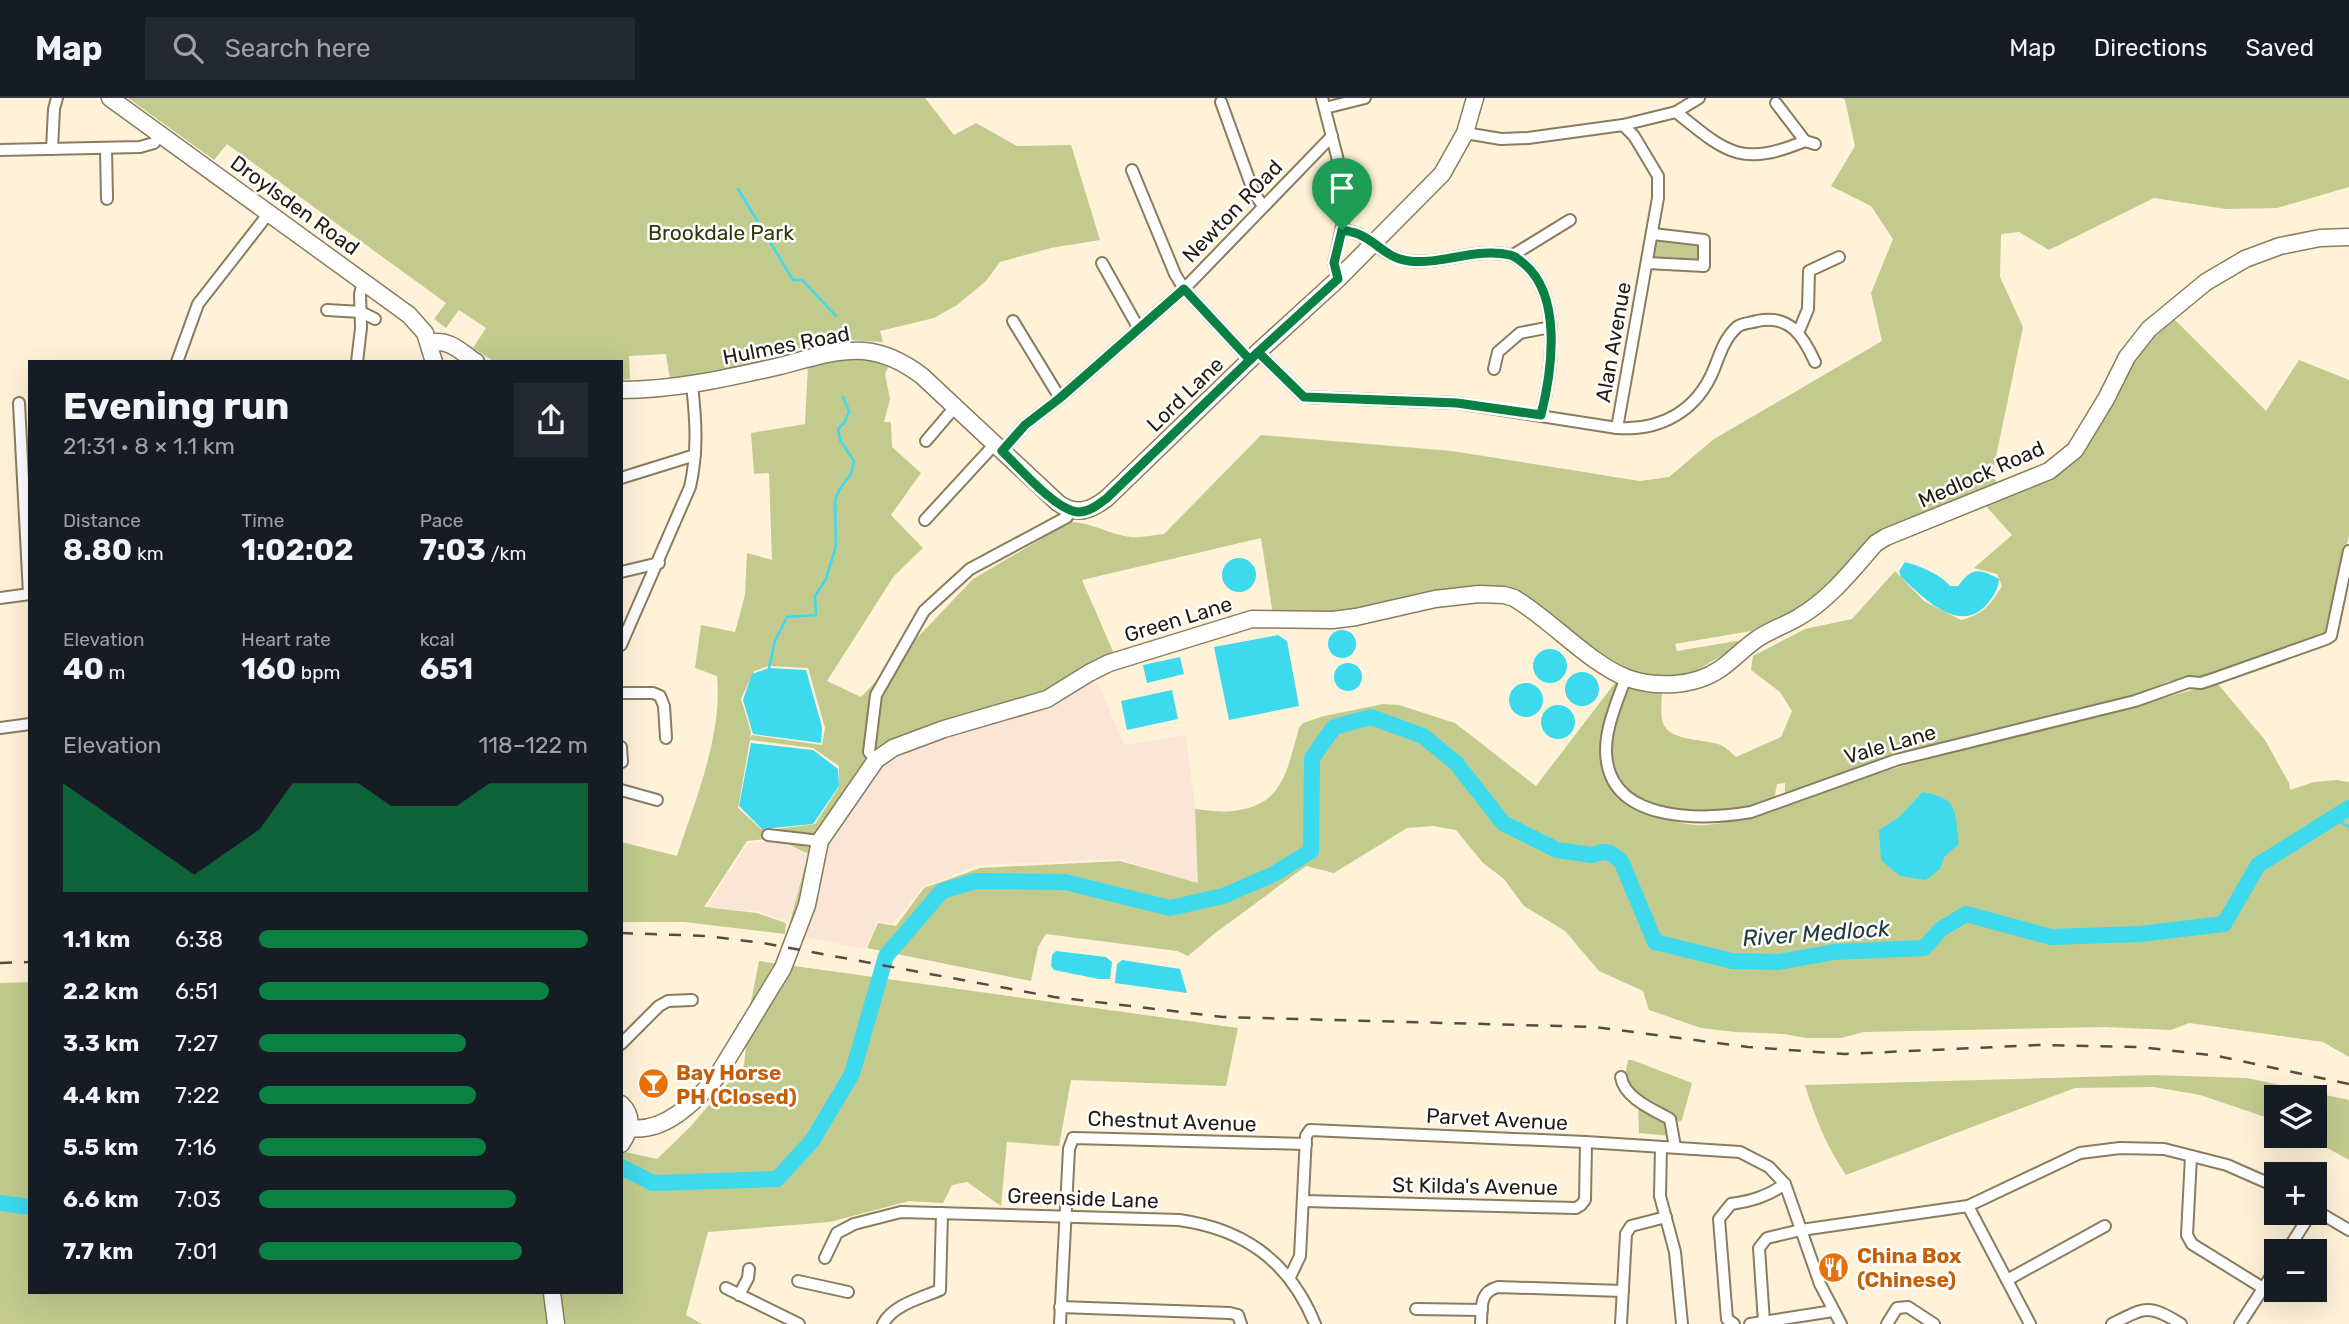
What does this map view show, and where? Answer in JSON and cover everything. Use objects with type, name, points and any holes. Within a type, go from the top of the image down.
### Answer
[{"type":"street","points":[[52,149],[57,98]]},
{"type":"street","name":"Droylsden Road","points":[[110,98],[418,322],[430,343],[434,360]]},
{"type":"street","points":[[1338,279],[1334,263],[1345,213],[1343,180],[1324,103],[1365,98]]},
{"type":"street","name":"Lord Lane","points":[[1069,510],[1086,511],[1107,498],[1374,245],[1443,174],[1465,133],[1475,98]]},
{"type":"street","points":[[1465,133],[1501,139],[1528,138],[1623,125],[1676,112],[1699,98]]},
{"type":"street","points":[[1221,102],[1254,193],[1262,206]]},
{"type":"street","points":[[1676,112],[1718,145],[1732,152],[1763,155],[1810,143],[1776,103]]},
{"type":"street","name":"Alan Avenue","points":[[1132,170],[1175,274],[1184,289],[1254,356],[1304,397],[1457,403],[1617,428],[1658,198],[1658,176],[1634,136],[1623,125]]},
{"type":"street","points":[[0,150],[146,147],[161,135]]},
{"type":"street","name":"Newton ROad","points":[[925,520],[998,448],[1060,398],[1184,289],[1332,136]]},
{"type":"street","points":[[106,149],[107,199]]},
{"type":"street","points":[[178,360],[198,304],[269,213]]},
{"type":"street","points":[[1513,255],[1570,220]]},
{"type":"street","points":[[1342,230],[1360,234],[1394,258],[1413,261],[1492,253],[1513,255],[1535,272],[1546,294],[1551,327],[1546,394],[1541,415]]},
{"type":"street","name":"Alan Avenue","points":[[1647,263],[1704,266],[1704,240],[1653,234]]},
{"type":"street","name":"Medlock Road","points":[[1626,677],[1649,683],[1673,684],[1698,680],[1717,671],[1757,639],[1799,617],[1824,600],[1876,544],[1886,537],[2049,471],[2075,450],[2106,399],[2127,356],[2149,329],[2206,282],[2245,259],[2280,246],[2320,238],[2349,237]]},
{"type":"street","points":[[1798,333],[1808,309],[1809,271],[1839,257]]},
{"type":"street","points":[[1102,263],[1139,329]]},
{"type":"street","points":[[357,360],[363,281]]},
{"type":"street","points":[[327,310],[361,312],[375,319]]},
{"type":"street","points":[[1617,428],[1635,429],[1656,425],[1682,412],[1700,394],[1714,370],[1722,346],[1738,326],[1770,319],[1792,326],[1808,345],[1815,362]]},
{"type":"street","points":[[1013,321],[1060,398]]},
{"type":"street","points":[[1494,369],[1498,352],[1520,333],[1551,327]]},
{"type":"street","points":[[430,343],[448,343],[469,360]]},
{"type":"street","name":"Hulmes Road","points":[[623,390],[656,390],[692,385],[839,352],[867,351],[882,354],[909,366],[1046,494],[1069,510]]},
{"type":"street","points":[[623,641],[690,487],[697,433],[692,385]]},
{"type":"street","points":[[19,403],[28,559]]},
{"type":"street","points":[[926,441],[955,407]]},
{"type":"street","points":[[623,477],[695,455]]},
{"type":"street","points":[[876,760],[869,752],[869,741],[876,695],[924,611],[970,569],[1067,517],[1069,510]]},
{"type":"street","name":"Vale Lane","points":[[1626,677],[1611,723],[1606,755],[1618,789],[1659,813],[1716,817],[1751,812],[1896,760],[2126,704],[2189,682],[2213,679],[2331,636],[2349,551]]},
{"type":"street","points":[[623,572],[659,563]]},
{"type":"street","points":[[0,598],[28,594]]},
{"type":"street","name":"Green Lane","points":[[820,841],[884,752],[918,738],[1047,699],[1108,663],[1252,619],[1333,620],[1435,599],[1479,594],[1504,595],[1522,603],[1601,663],[1626,677]]},
{"type":"street","points":[[623,693],[653,693],[660,696],[664,706],[666,738]]},
{"type":"street","points":[[0,728],[28,724]]},
{"type":"street","points":[[623,791],[657,800]]},
{"type":"street","points":[[630,1128],[645,1128],[673,1118],[704,1092],[716,1078],[783,968],[807,905],[820,841],[768,835]]},
{"type":"street","points":[[623,1042],[659,1006],[668,1001],[692,1000]]},
{"type":"street","points":[[1621,1077],[1628,1093],[1670,1119],[1675,1147]]},
{"type":"street","points":[[623,1106],[629,1113],[630,1128],[623,1140]]},
{"type":"street","name":"Parvet Avenue","points":[[1306,1144],[1308,1132],[1318,1129],[1740,1152],[1769,1167],[1786,1184]]},
{"type":"street","name":"Chestnut Avenue","points":[[1065,1216],[1070,1141],[1077,1137],[1306,1144]]},
{"type":"street","name":"St Kilda's Avenue","points":[[1304,1201],[1576,1208],[1585,1200],[1586,1142]]},
{"type":"street","points":[[1290,1277],[1300,1256],[1306,1144]]},
{"type":"street","points":[[1661,1147],[1660,1196],[1675,1252],[1682,1324]]},
{"type":"street","points":[[1764,1322],[1759,1248],[1767,1238],[1801,1230],[1968,1206],[2080,1153],[2120,1148],[2164,1149],[2227,1165],[2264,1181]]},
{"type":"street","points":[[2191,1156],[2188,1235],[2192,1244],[2263,1288],[2240,1324]]},
{"type":"street","points":[[1734,1324],[1727,1319],[1718,1219],[1731,1204],[1771,1194],[1786,1184],[1820,1284],[1841,1324]]},
{"type":"street","points":[[1968,1206],[2030,1324]]},
{"type":"street","name":"Greenside Lane","points":[[825,1258],[837,1233],[854,1224],[901,1212],[1179,1220],[1198,1223],[1236,1237],[1261,1251],[1290,1277],[1306,1302],[1315,1324]]},
{"type":"street","points":[[883,1324],[886,1318],[905,1305],[940,1290],[942,1213]]},
{"type":"street","points":[[1060,1324],[1065,1216]]},
{"type":"street","points":[[1621,1324],[1626,1234],[1631,1226],[1666,1217]]},
{"type":"street","points":[[2327,1219],[2349,1230]]},
{"type":"street","points":[[2007,1280],[2105,1226]]},
{"type":"street","points":[[739,1295],[748,1278],[748,1269]]},
{"type":"street","points":[[798,1281],[848,1292]]},
{"type":"street","points":[[1481,1324],[1485,1293],[1498,1287],[1623,1291]]},
{"type":"street","points":[[726,1288],[800,1324]]},
{"type":"street","points":[[552,1294],[556,1324]]},
{"type":"street","points":[[1060,1307],[1230,1313],[1238,1315],[1241,1324]]},
{"type":"street","points":[[1887,1324],[1897,1308],[1908,1307],[1934,1324]]},
{"type":"street","points":[[1416,1309],[1482,1310]]},
{"type":"street","points":[[2112,1324],[2140,1310],[2159,1311],[2181,1324]]},
{"type":"street","points":[[1749,1324],[1833,1311]]},
{"type":"shaded area","points":[[1095,676],[1124,745],[1186,735],[1195,809],[1199,884],[1120,859],[978,865],[923,887],[892,924],[877,921],[865,949],[803,937],[824,848],[889,757]]},
{"type":"shaded area","points":[[780,841],[807,855],[789,922],[757,911],[706,908],[748,843]]},
{"type":"green space","name":"Brookdale Park","points":[[128,98],[925,98],[954,135],[976,123],[1017,146],[1071,145],[1100,240],[1051,248],[1000,262],[986,281],[957,305],[934,318],[880,331],[883,342],[846,340],[798,348],[751,362],[670,380],[666,354],[629,356],[630,379],[623,380],[623,360],[492,360],[473,348],[486,328],[459,310],[446,328],[434,319],[446,303],[227,144],[214,160]]},
{"type":"green space","points":[[1842,98],[2349,98],[2349,187],[2277,208],[2226,209],[2154,198],[2049,250],[2019,232],[2001,234],[2000,277],[2023,327],[1992,476],[1999,485],[1871,538],[1824,594],[1757,630],[1675,644],[1677,651],[1748,639],[1685,678],[1650,680],[1622,671],[1522,596],[1330,616],[1273,615],[1261,538],[1082,580],[1115,656],[1045,694],[922,728],[877,751],[826,829],[793,932],[787,933],[808,854],[780,840],[777,829],[815,824],[839,787],[839,766],[813,748],[750,740],[738,808],[761,829],[775,829],[778,838],[747,841],[704,907],[757,913],[786,923],[785,934],[684,922],[623,922],[623,842],[677,856],[706,767],[718,698],[717,676],[695,668],[701,625],[735,632],[745,595],[747,553],[772,560],[769,473],[754,474],[751,433],[805,424],[808,365],[862,356],[891,361],[885,374],[890,399],[884,422],[891,422],[892,447],[921,473],[891,515],[923,548],[894,576],[827,681],[861,697],[973,579],[1070,522],[1130,537],[1164,534],[1261,435],[1452,451],[1640,481],[1669,477],[1714,439],[1882,341],[1871,293],[1893,239],[1871,206],[1831,186],[1855,146],[1845,100]],"holes":[[[769,666],[808,668],[825,728],[822,745],[752,735],[750,738],[751,732],[741,699],[754,671]]]},
{"type":"green space","points":[[1654,237],[1700,243],[1702,261],[1649,261]]},
{"type":"green space","points":[[2174,319],[2266,411],[2299,360],[2349,380],[2349,536],[2323,638],[2206,678],[2169,681],[2103,705],[1892,755],[1785,796],[1785,783],[1777,784],[1774,800],[1747,809],[1668,811],[1646,802],[1619,777],[1613,761],[1614,725],[1631,686],[1662,690],[1661,711],[1666,729],[1679,736],[1721,745],[1736,757],[1781,737],[1792,711],[1780,692],[1751,670],[1753,656],[1805,629],[1852,619],[1895,571],[1924,601],[1961,620],[1986,608],[2002,586],[1997,574],[1974,568],[2012,535],[1985,505],[2047,478],[2131,358]]},
{"type":"green space","points":[[1618,679],[1601,747],[1604,774],[1610,787],[1640,810],[1668,820],[1695,825],[1731,822],[1756,816],[1899,767],[2105,715],[2217,683],[2265,740],[2289,783],[2290,790],[2314,782],[2349,782],[2349,1057],[2323,1042],[2189,1023],[2171,1030],[2105,1027],[1864,1032],[1841,1038],[1806,1038],[1701,1028],[1649,1010],[1643,991],[1599,971],[1565,931],[1524,906],[1504,879],[1483,863],[1456,830],[1433,826],[1407,828],[1334,873],[1306,866],[1188,956],[1177,951],[1046,934],[1038,947],[1031,981],[867,948],[878,923],[896,926],[924,888],[980,868],[1120,861],[1198,883],[1195,809],[1228,812],[1250,808],[1263,802],[1281,783],[1299,728],[1303,723],[1324,716],[1383,704],[1399,705],[1455,723],[1536,786]],"holes":[[[1922,792],[1959,844],[1943,857],[1940,869],[1879,830],[1900,816]]]},
{"type":"green space","points":[[759,961],[1238,1028],[1226,1086],[1071,1080],[1059,1146],[1007,1142],[1001,1206],[967,1182],[952,1185],[943,1203],[909,1201],[830,1222],[708,1232],[686,1315],[702,1324],[0,1324],[0,983],[28,982],[28,1294],[623,1294],[623,1151],[657,1159],[689,1128],[744,1065],[750,1007]]},
{"type":"green space","points":[[1628,1060],[1692,1083],[1682,1120],[1679,1122],[1652,1101],[1632,1091],[1625,1075]]},
{"type":"green space","points":[[2153,1075],[2247,1078],[2279,1085],[2264,1085],[2264,1117],[2200,1095],[2154,1087],[2075,1088],[1846,1175],[1822,1132],[1805,1085]]},
{"type":"green space","points":[[2327,1095],[2349,1100],[2349,1160],[2327,1148]]},
{"type":"green space","points":[[1638,1103],[1666,1121],[1671,1136],[1639,1133]]},
{"type":"water","points":[[1239,558],[1251,563],[1256,575],[1251,587],[1239,592],[1227,587],[1222,575],[1227,563]]},
{"type":"water","points":[[1905,562],[1929,571],[1950,586],[1958,586],[1968,575],[1981,571],[1999,579],[1998,586],[1988,603],[1977,612],[1966,616],[1954,615],[1931,603],[1901,577],[1899,571]]},
{"type":"water","points":[[1342,630],[1352,634],[1356,644],[1352,654],[1342,658],[1332,654],[1328,644],[1332,634]]},
{"type":"water","points":[[1278,635],[1287,641],[1299,706],[1229,720],[1214,647]]},
{"type":"water","points":[[1550,649],[1562,654],[1567,666],[1562,678],[1550,683],[1538,678],[1533,666],[1538,654]]},
{"type":"water","points":[[1180,657],[1184,674],[1147,683],[1143,665]]},
{"type":"water","points":[[1348,663],[1358,667],[1362,677],[1358,687],[1348,691],[1338,687],[1334,677],[1338,667]]},
{"type":"water","points":[[769,668],[806,670],[822,727],[821,743],[753,734],[743,700],[752,674]]},
{"type":"water","points":[[1582,672],[1594,677],[1599,689],[1594,701],[1582,706],[1570,701],[1565,689],[1570,677]]},
{"type":"water","points":[[1526,683],[1538,688],[1543,700],[1538,712],[1526,717],[1514,712],[1509,700],[1514,688]]},
{"type":"water","points":[[1172,690],[1178,719],[1127,730],[1121,701]]},
{"type":"water","points":[[1558,705],[1570,710],[1575,722],[1570,734],[1558,739],[1546,734],[1541,722],[1546,710]]},
{"type":"water","points":[[751,743],[813,750],[838,769],[839,786],[813,824],[762,829],[739,806]]},
{"type":"water","points":[[1922,792],[1943,798],[1953,808],[1959,844],[1944,857],[1940,869],[1926,880],[1900,876],[1881,860],[1879,830],[1900,816]]},
{"type":"water","points":[[1056,951],[1106,957],[1112,962],[1110,979],[1054,970],[1051,966],[1052,955]]},
{"type":"water","points":[[1122,960],[1180,969],[1187,993],[1115,983],[1117,964]]},
{"type":"waterway","points":[[738,189],[793,280],[802,280],[836,316]]},
{"type":"waterway","points":[[769,668],[775,641],[787,617],[816,615],[815,596],[826,579],[836,546],[835,501],[839,490],[851,474],[854,461],[840,440],[838,429],[845,422],[849,411],[843,397]]},
{"type":"waterway","name":"River Medlock","points":[[623,1168],[653,1183],[777,1179],[812,1141],[852,1074],[886,956],[942,891],[975,881],[1065,882],[1170,908],[1223,896],[1274,874],[1311,851],[1312,758],[1334,727],[1371,717],[1423,736],[1456,763],[1503,823],[1557,850],[1592,855],[1610,853],[1621,861],[1655,942],[1732,961],[1779,962],[1834,952],[1924,948],[1941,929],[1966,914],[2051,937],[2140,934],[2224,924],[2258,865],[2349,808]]},
{"type":"waterway","points":[[2334,818],[2349,827]]},
{"type":"waterway","name":"River Medlock","points":[[0,1203],[28,1207]]},
{"type":"railway","points":[[623,933],[706,936],[763,943],[1054,997],[1223,1017],[1595,1027],[1748,1047],[1845,1054],[2039,1045],[2140,1047],[2218,1056],[2349,1084]]},
{"type":"railway","points":[[0,963],[28,962]]},
{"type":"place","name":"Bay Horse PH (Closed)","points":[[653,1084]]},
{"type":"place","name":"China Box (Chinese)","points":[[1834,1267]]},
{"type":"route","points":[[1342,230],[1334,263],[1338,279],[1258,352],[1107,498],[1098,505],[1086,511],[1069,510],[1046,494],[1002,451],[1025,425],[1060,398],[1184,289],[1250,360],[1258,352],[1304,397],[1457,403],[1541,415],[1546,394],[1551,327],[1546,294],[1535,272],[1513,255],[1492,253],[1413,261],[1394,258],[1360,234],[1342,230]]}]
